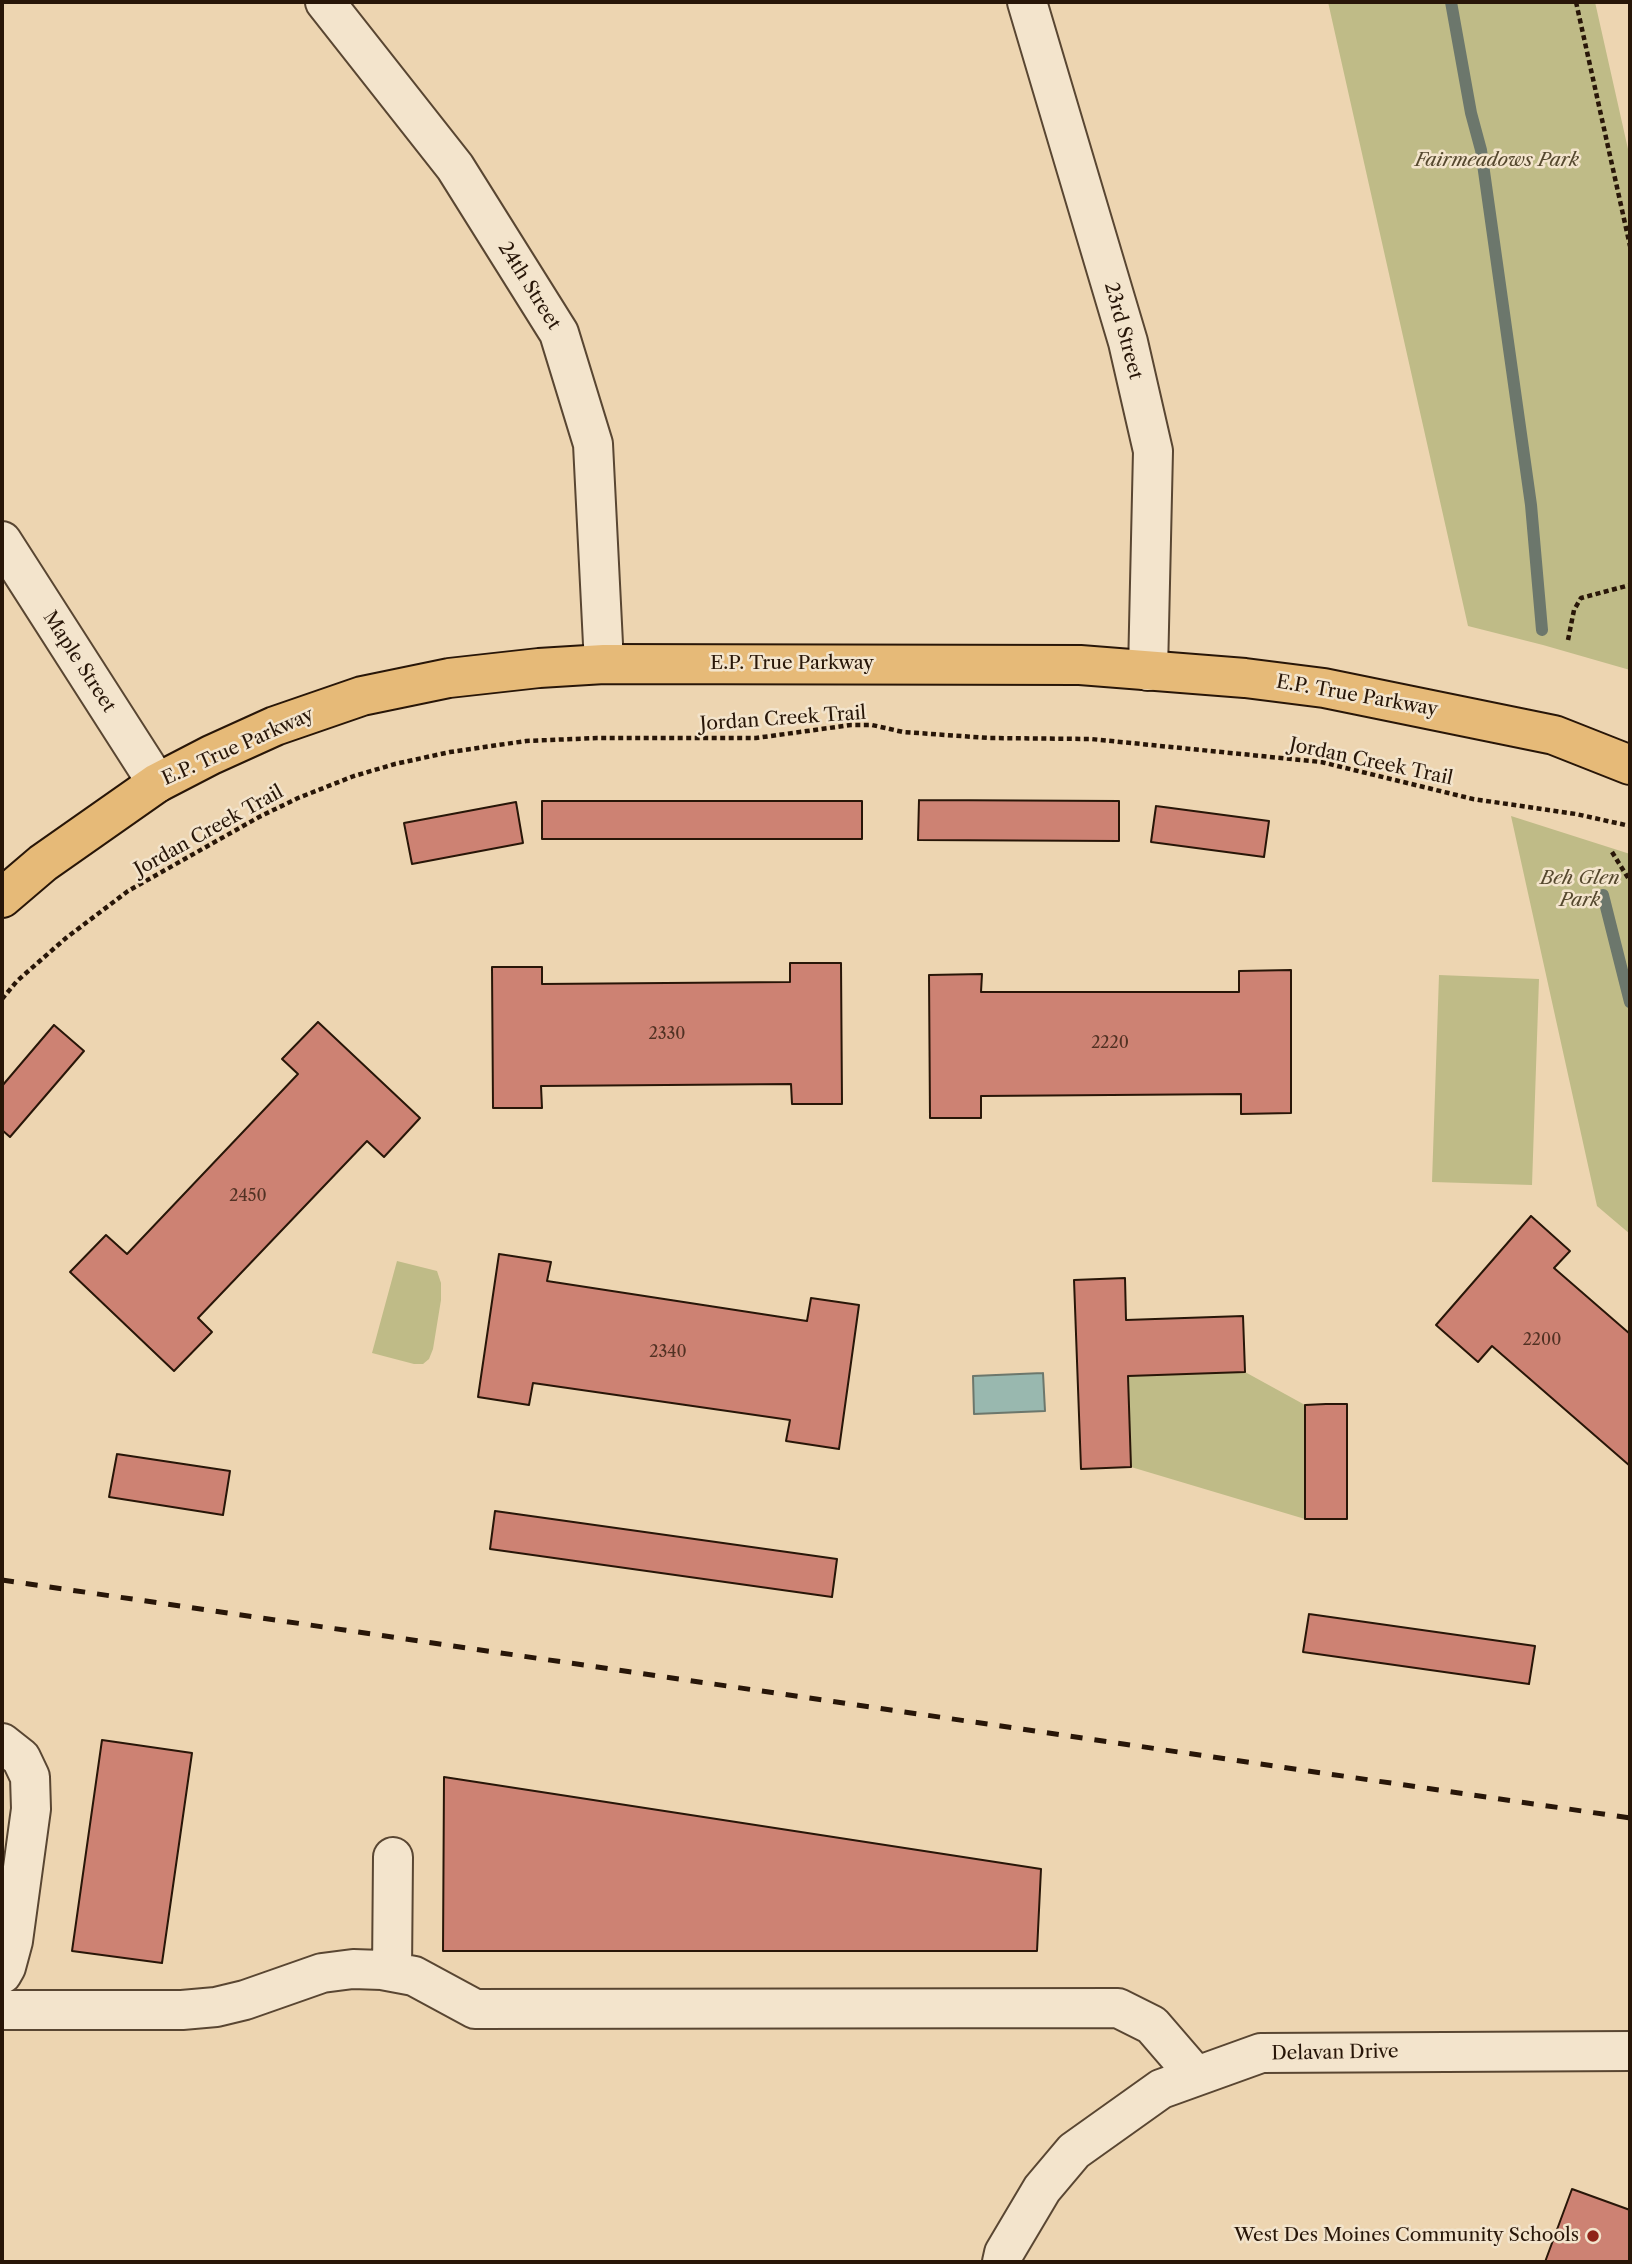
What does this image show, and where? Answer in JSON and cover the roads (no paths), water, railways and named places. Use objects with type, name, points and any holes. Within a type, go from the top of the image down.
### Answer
[{"type":"main road","name":"E.P. True Parkway","points":[[2,898],[43,863],[156,783],[275,726],[362,696],[449,678],[539,668],[604,664],[1080,665],[1245,678],[1324,688],[1400,702],[1554,735],[1630,765]]},
{"type":"street","name":"24th Street","points":[[325,2],[455,167],[559,333],[593,444],[604,664]]},
{"type":"street","name":"23rd Street","points":[[1027,2],[1128,342],[1153,451],[1148,671]]},
{"type":"street","name":"Maple Street","points":[[2,541],[156,783]]},
{"type":"street","points":[[2,1743],[21,1758],[30,1777],[31,1809],[13,1941],[2,1974]]},
{"type":"street","points":[[392,1972],[393,1857]]},
{"type":"street","points":[[2,2010],[182,2010],[216,2007],[245,2000],[295,1980],[353,1969],[414,1976],[475,2009],[1118,2008],[1152,2025],[1196,2076]]},
{"type":"street","name":"Delavan Drive","points":[[1002,2262],[1004,2253],[1042,2189],[1074,2151],[1161,2089],[1261,2053],[1630,2051]]},
{"type":"water","points":[[1043,1373],[1045,1411],[974,1414],[973,1376]]},
{"type":"waterway","points":[[1451,2],[1471,113],[1481,150],[1531,505],[1542,630]]},
{"type":"waterway","points":[[1603,895],[1630,1002]]},
{"type":"railway","points":[[2,1580],[1630,1818]]},
{"type":"place","name":"West Des Moines Community Schools","points":[[1593,2236]]},
{"type":"park label","name":"Fairmeadows Park","points":[[1497,161]]},
{"type":"park label","name":"Beh Glen Park","points":[[1580,890]]}]
